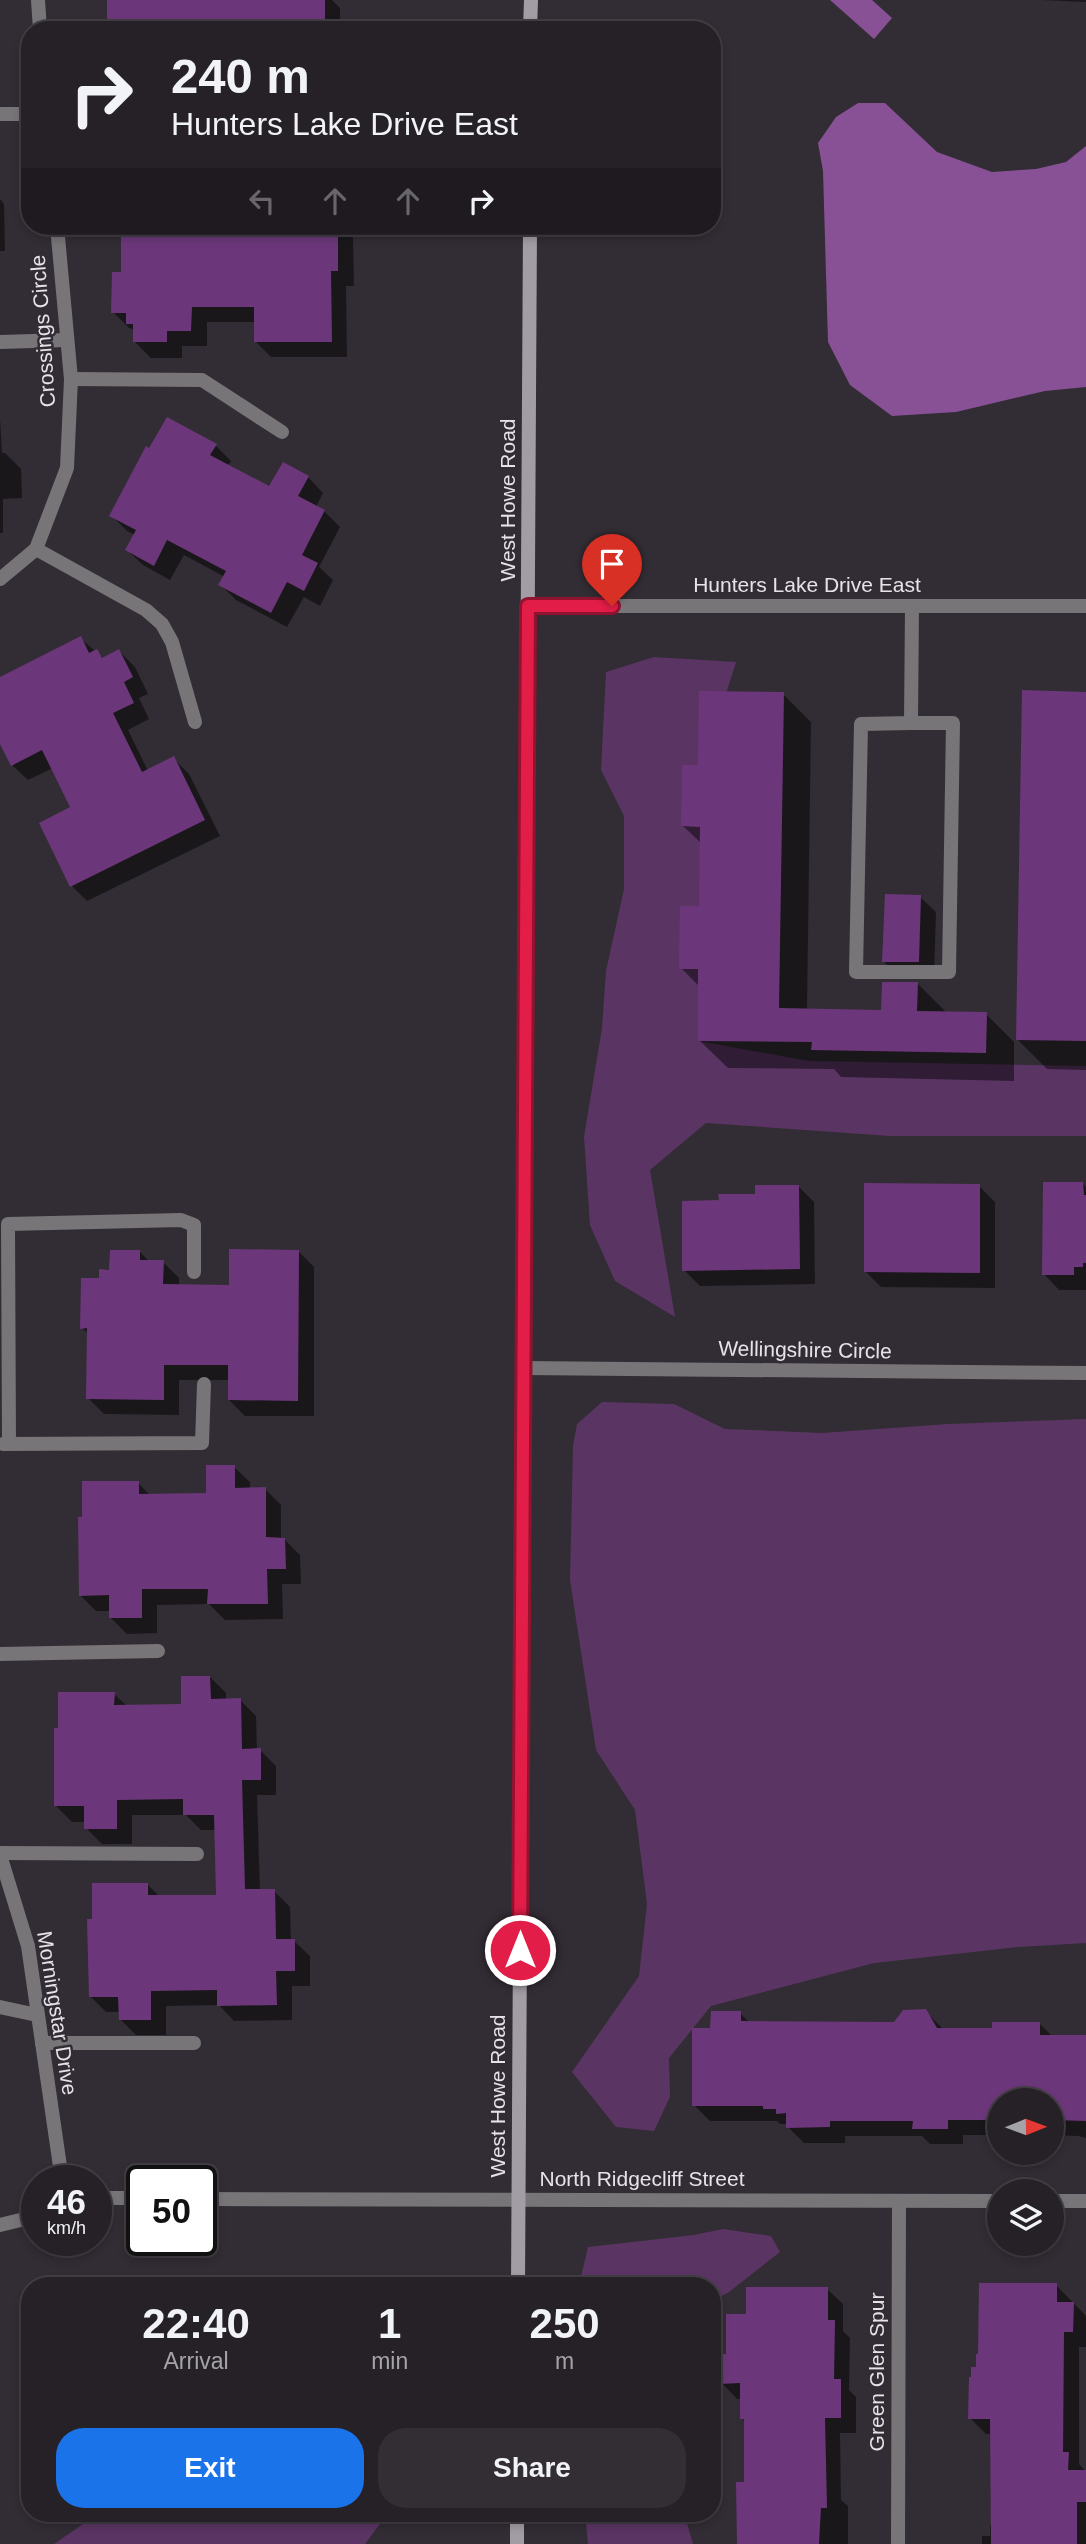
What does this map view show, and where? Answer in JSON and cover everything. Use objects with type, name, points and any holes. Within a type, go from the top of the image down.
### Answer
[{"type":"main road","points":[[530,0],[530,21]]},
{"type":"main road","name":"West Howe Road","points":[[519,2277],[530,235]]},
{"type":"main road","points":[[517,2522],[517,2544]]},
{"type":"street","points":[[38,0],[39,21]]},
{"type":"street","points":[[0,114],[21,114]]},
{"type":"street","name":"Crossings Circle","points":[[0,579],[36,549],[67,468],[71,379],[58,235]]},
{"type":"street","points":[[0,342],[67,340]]},
{"type":"street","points":[[71,379],[202,380],[282,432]]},
{"type":"street","points":[[36,549],[146,610],[162,624],[172,642],[195,722]]},
{"type":"street","name":"Hunters Lake Drive East","points":[[528,606],[1086,606]]},
{"type":"street","points":[[911,723],[912,606]]},
{"type":"street","points":[[911,723],[953,723],[949,972],[856,972],[861,724],[911,723]]},
{"type":"street","points":[[194,1272],[194,1226],[181,1220],[8,1223],[5,1444],[202,1443],[204,1384]]},
{"type":"street","name":"Wellingshire Circle","points":[[523,1368],[1086,1373]]},
{"type":"street","points":[[0,1654],[158,1651]]},
{"type":"street","points":[[0,1854],[197,1854]]},
{"type":"street","name":"Morningstar Drive","points":[[0,1854],[28,1946],[60,2165]]},
{"type":"street","points":[[0,2007],[37,2015]]},
{"type":"street","points":[[42,2043],[194,2043]]},
{"type":"street","name":"North Ridgecliff Street","points":[[217,2199],[987,2201]]},
{"type":"street","name":"Green Glen Spur","points":[[898,2544],[899,2201]]},
{"type":"street","points":[[1064,2201],[1086,2201]]},
{"type":"street","points":[[0,2225],[21,2220]]},
{"type":"shaded area","points":[[830,0],[872,0],[892,18],[874,39]]},
{"type":"shaded area","points":[[858,103],[885,103],[937,152],[992,172],[1036,169],[1066,162],[1086,146],[1086,387],[1045,391],[956,412],[892,416],[850,385],[828,342],[823,171],[818,143],[836,117]]},
{"type":"shaded area","points":[[654,657],[736,662],[715,729],[711,968],[698,1041],[809,1061],[1086,1066],[1086,1136],[890,1136],[706,1123],[650,1170],[675,1317],[615,1281],[590,1225],[584,1137],[602,1028],[606,971],[624,889],[624,816],[601,770],[606,672]]},
{"type":"shaded area","points":[[602,1402],[674,1404],[725,1429],[822,1433],[948,1424],[1086,1419],[1086,1943],[1018,1947],[874,1963],[711,2006],[669,2058],[670,2097],[654,2131],[616,2127],[572,2072],[639,1976],[647,1904],[635,1810],[596,1750],[570,1580],[573,1446],[577,1424]]},
{"type":"shaded area","points":[[723,2229],[771,2236],[780,2252],[721,2296],[721,2277],[581,2277],[588,2247],[694,2235]]},
{"type":"shaded area","points":[[86,2522],[381,2522],[365,2544],[54,2544]]},
{"type":"shaded area","points":[[586,2522],[687,2522],[693,2544],[588,2544]]},
{"type":"building","points":[[107,0],[325,0],[325,21],[107,21]]},
{"type":"building","points":[[121,235],[338,235],[338,271],[331,271],[332,342],[254,342],[254,307],[192,307],[191,331],[167,331],[167,342],[133,342],[133,324],[126,324],[126,313],[111,313],[112,272],[121,272]]},
{"type":"building","points":[[167,417],[217,444],[210,455],[269,486],[283,462],[309,476],[298,496],[325,510],[302,555],[318,563],[304,591],[287,582],[271,613],[218,585],[226,571],[167,540],[154,566],[125,550],[136,530],[109,516],[146,446],[149,448]]},
{"type":"building","points":[[81,636],[89,653],[97,649],[102,658],[119,649],[133,677],[124,682],[134,703],[113,713],[142,772],[174,756],[205,820],[70,887],[39,823],[70,807],[42,750],[11,766],[0,744],[0,677]]},
{"type":"building","points":[[1022,690],[1086,692],[1086,1041],[1016,1040]]},
{"type":"building","points":[[699,691],[784,692],[779,1008],[881,1010],[882,982],[918,982],[917,1011],[987,1012],[986,1053],[811,1050],[812,1042],[698,1041],[698,969],[679,969],[680,906],[699,906],[700,827],[681,826],[682,765],[698,765]]},
{"type":"building","points":[[885,894],[921,895],[919,962],[882,962]]},
{"type":"building","points":[[1043,1182],[1083,1182],[1086,1195],[1086,1263],[1083,1263],[1083,1267],[1074,1267],[1074,1275],[1042,1275]]},
{"type":"building","points":[[864,1183],[980,1184],[980,1273],[864,1272]]},
{"type":"building","points":[[755,1185],[799,1185],[800,1269],[682,1271],[682,1201],[719,1200],[718,1194],[755,1194]]},
{"type":"building","points":[[229,1249],[299,1250],[298,1401],[228,1400],[228,1365],[164,1365],[164,1400],[86,1399],[87,1328],[80,1329],[81,1278],[99,1278],[99,1269],[109,1270],[110,1250],[140,1250],[140,1260],[164,1260],[163,1284],[229,1285]]},
{"type":"building","points":[[206,1465],[235,1465],[235,1488],[266,1487],[266,1537],[285,1538],[286,1569],[267,1569],[268,1604],[207,1604],[208,1589],[142,1589],[142,1618],[109,1618],[109,1595],[79,1596],[78,1517],[82,1517],[82,1481],[139,1481],[139,1494],[206,1493]]},
{"type":"building","points":[[181,1676],[210,1676],[211,1699],[241,1698],[242,1749],[261,1748],[261,1780],[242,1780],[245,1889],[275,1889],[276,1939],[295,1939],[295,1971],[276,1971],[277,2005],[217,2006],[217,1990],[151,1991],[151,2020],[119,2020],[118,1997],[89,1997],[87,1919],[92,1919],[92,1883],[148,1883],[148,1895],[216,1895],[214,1815],[183,1815],[183,1799],[117,1800],[117,1829],[84,1829],[84,1806],[54,1806],[54,1728],[58,1728],[58,1692],[115,1692],[114,1705],[181,1704]]},
{"type":"building","points":[[926,2009],[937,2028],[992,2028],[992,2022],[1040,2022],[1040,2035],[1086,2035],[1086,2121],[1064,2120],[1064,2088],[987,2088],[987,2120],[948,2120],[948,2129],[912,2129],[913,2121],[830,2121],[830,2127],[786,2128],[786,2113],[776,2114],[776,2109],[763,2109],[763,2106],[692,2106],[692,2028],[710,2028],[711,2011],[741,2011],[741,2021],[894,2022],[903,2010]]},
{"type":"building","points":[[979,2283],[1057,2283],[1057,2302],[1074,2302],[1073,2332],[1064,2332],[1063,2452],[1069,2452],[1068,2470],[1086,2470],[1086,2502],[1077,2502],[1077,2544],[991,2544],[990,2419],[968,2419],[969,2377],[971,2367],[976,2367],[978,2354]]},
{"type":"building","points":[[746,2287],[828,2287],[828,2320],[835,2320],[834,2379],[841,2379],[841,2418],[825,2418],[827,2508],[821,2508],[819,2544],[737,2544],[736,2482],[744,2482],[744,2419],[740,2419],[740,2383],[721,2384],[721,2354],[726,2354],[726,2314],[746,2314]]},
{"type":"route","points":[[520,1950],[528,606],[612,606]]}]
